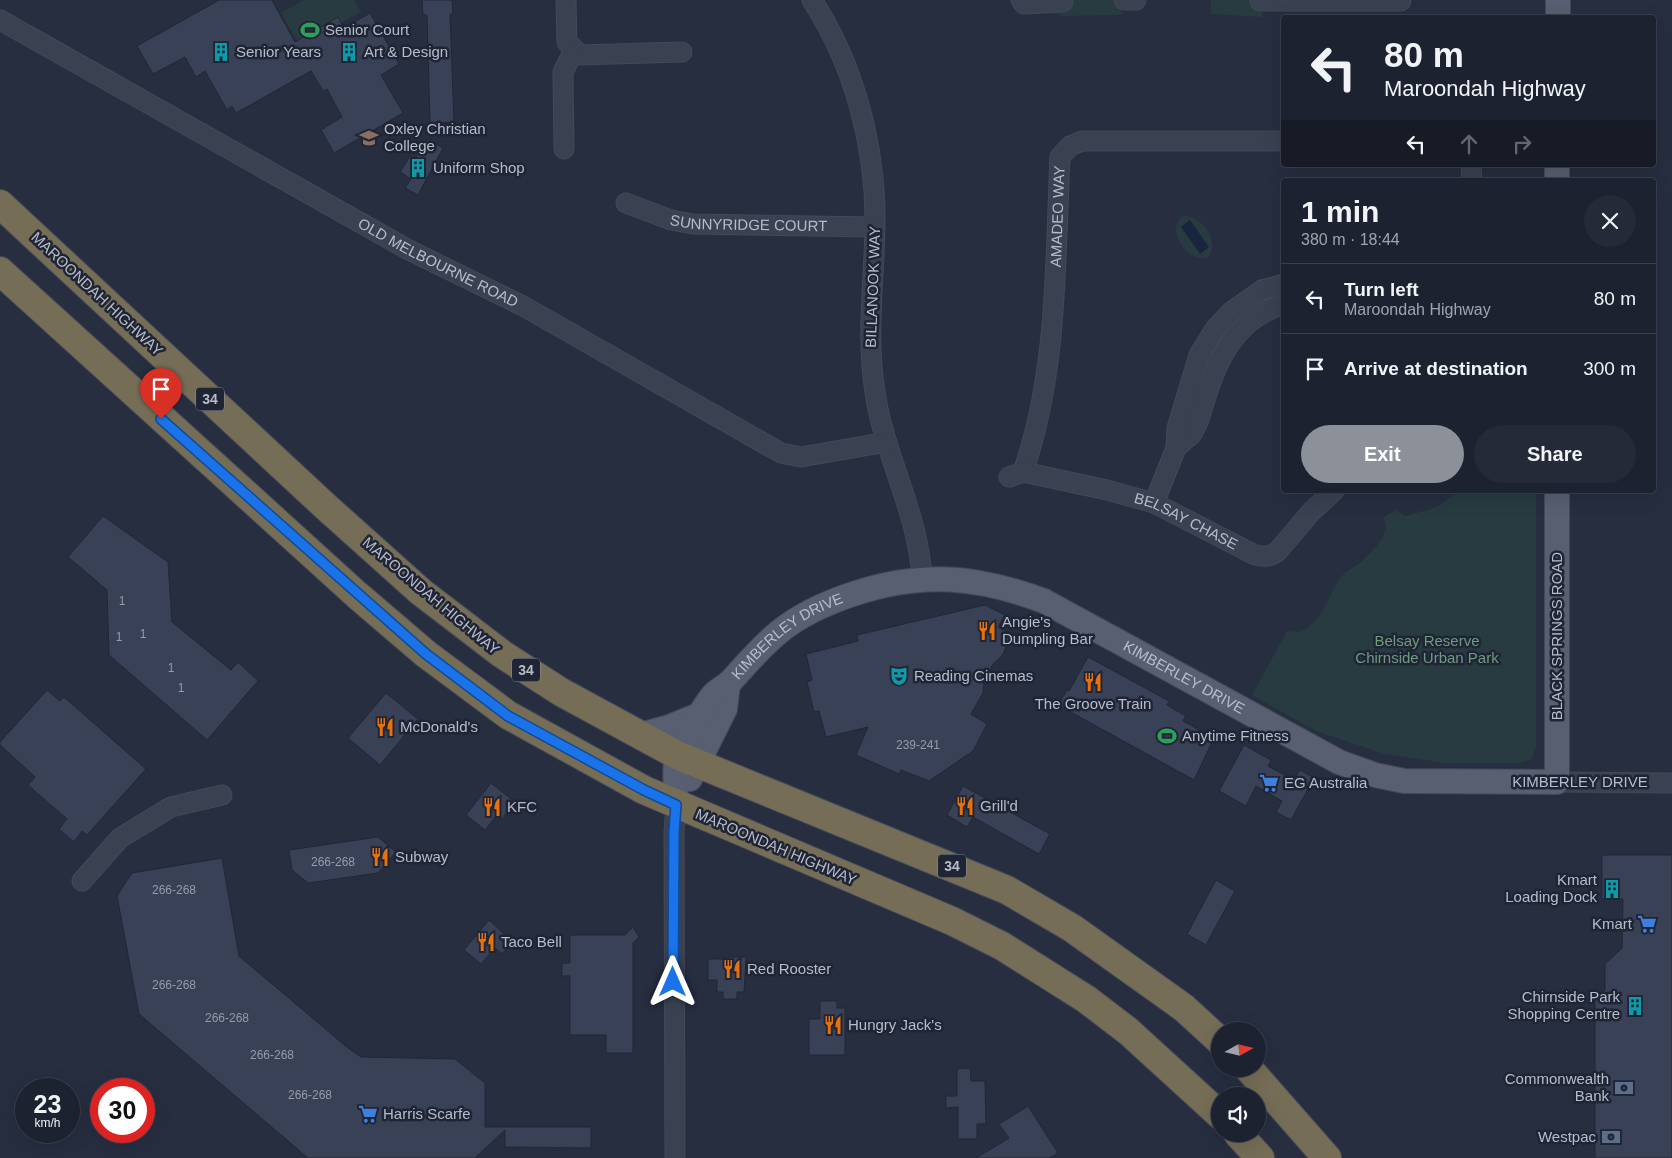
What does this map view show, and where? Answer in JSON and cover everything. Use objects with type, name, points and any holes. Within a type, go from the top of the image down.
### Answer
[{"type":"highway","name":"MAROONDAH HIGHWAY","points":[[0,204],[325,506],[421,592],[502,654],[561,692],[687,760],[926,855],[1007,890],[1072,928],[1184,1008],[1211,1033]]},
{"type":"highway","name":"MAROONDAH HIGHWAY","points":[[0,271],[281,528],[426,654],[508,716],[644,790],[676,805],[952,921],[1002,946],[1086,999],[1121,1025],[1211,1107]]},
{"type":"highway","points":[[1257,1078],[1327,1158]]},
{"type":"highway","points":[[1245,1142],[1260,1158]]},
{"type":"main road","points":[[1558,0],[1558,15]]},
{"type":"main road","name":"BLACK SPRINGS ROAD","points":[[1557,493],[1557,782]]},
{"type":"main road","name":"KIMBERLEY DRIVE","points":[[676,805],[701,714],[713,695],[728,684],[753,656],[780,632],[810,612],[879,585],[922,578],[982,582],[1015,590],[1044,601],[1339,762],[1375,775],[1423,782],[1557,782]]},
{"type":"main road","name":"KIMBERLEY DRIVE","points":[[687,760],[725,709],[728,684]]},
{"type":"main road","points":[[640,735],[669,727],[701,714]]},
{"type":"street","points":[[566,0],[566,42],[580,55],[682,52]]},
{"type":"street","name":"BILLANOOK WAY","points":[[812,0],[841,54],[856,96],[871,163],[875,227],[870,334],[875,394],[887,442],[912,514],[920,548],[922,578]]},
{"type":"street","points":[[1021,0],[1024,4],[1063,2]]},
{"type":"street","points":[[1124,0],[1136,0]]},
{"type":"street","points":[[1260,1],[1401,1]]},
{"type":"street","name":"OLD MELBOURNE ROAD","points":[[0,20],[407,249],[525,306],[781,453],[801,457],[887,442]]},
{"type":"street","points":[[564,149],[563,72],[574,50]]},
{"type":"street","name":"AMADEO WAY","points":[[1016,475],[1041,412],[1048,371],[1060,157],[1065,151],[1082,141],[1281,142]]},
{"type":"street","name":"SUNNYRIDGE COURT","points":[[626,203],[672,220],[694,224],[875,227]]},
{"type":"street","points":[[1154,503],[1176,448],[1177,428],[1198,355],[1215,329],[1241,303],[1262,290],[1281,285]]},
{"type":"street","points":[[1176,448],[1191,434],[1198,421],[1215,368],[1224,350],[1238,332],[1255,318],[1281,305]]},
{"type":"street","name":"BELSAY CHASE","points":[[1016,475],[1107,490],[1154,503],[1255,556],[1264,557],[1278,551],[1312,511],[1332,493]]},
{"type":"street","name":"KIMBERLEY DRIVE","points":[[1557,782],[1672,783]]},
{"type":"street","points":[[82,881],[120,838],[162,812],[171,807],[222,796]]},
{"type":"street","points":[[675,1158],[674,852],[676,805]]},
{"type":"green space","name":"Senior Court","points":[[304,0],[354,0],[361,12],[300,46],[281,13]]},
{"type":"green space","points":[[1053,0],[1122,0],[1122,15],[1060,16]]},
{"type":"green space","points":[[1211,0],[1262,0],[1262,17],[1211,14]]},
{"type":"green space","points":[[1184,216],[1197,220],[1207,230],[1212,243],[1209,257],[1201,258],[1194,256],[1186,251],[1181,244],[1176,228],[1178,221]]},
{"type":"green space","name":"Belsay Reserve Chirnside Urban Park","points":[[1458,493],[1536,493],[1536,748],[1531,760],[1517,763],[1445,763],[1385,754],[1316,731],[1252,695],[1287,631],[1300,632],[1308,628],[1320,615],[1342,575],[1362,561],[1378,544],[1385,530],[1383,518],[1395,510],[1405,516],[1435,508]]},
{"type":"water","points":[[1190,220],[1209,247],[1200,254],[1181,227]]},
{"type":"building","points":[[219,0],[272,0],[295,42],[338,17],[344,28],[370,13],[399,64],[381,75],[403,113],[334,153],[321,130],[342,117],[327,89],[323,91],[311,71],[236,113],[232,106],[227,110],[205,71],[196,77],[185,57],[153,74],[137,46]]},
{"type":"building","points":[[422,0],[452,0],[453,14],[450,14],[454,122],[430,123],[427,15],[423,15]]},
{"type":"building","name":"Uniform Shop","points":[[427,139],[443,148],[418,195],[405,188],[411,179],[400,172],[410,156],[415,159]]},
{"type":"building","points":[[103,516],[168,562],[172,622],[231,670],[238,662],[258,681],[207,740],[109,655],[107,590],[68,557]]},
{"type":"building","name":"Reading Cinemas","points":[[985,605],[1005,615],[998,627],[1012,635],[1002,656],[993,664],[989,671],[984,681],[983,693],[971,714],[987,724],[973,751],[929,781],[901,770],[899,774],[856,755],[868,727],[826,737],[819,711],[814,712],[807,682],[812,680],[806,654],[858,641],[857,635]]},
{"type":"building","points":[[1088,657],[1169,701],[1167,705],[1186,716],[1183,721],[1214,738],[1194,780],[1058,705],[1067,690],[1069,691]]},
{"type":"building","points":[[47,690],[60,701],[64,697],[146,769],[87,835],[82,831],[74,842],[59,829],[67,819],[28,785],[35,777],[0,745],[0,742]]},
{"type":"building","name":"McDonald's","points":[[386,693],[418,719],[380,765],[348,738]]},
{"type":"building","points":[[1244,745],[1271,760],[1268,766],[1294,780],[1300,770],[1314,778],[1291,820],[1276,812],[1282,801],[1256,786],[1246,806],[1219,791]]},
{"type":"building","name":"KFC","points":[[491,783],[515,802],[502,819],[497,815],[485,830],[466,815]]},
{"type":"building","points":[[963,786],[1050,834],[1039,854],[973,817],[967,827],[947,815]]},
{"type":"building","points":[[378,837],[396,852],[378,873],[308,883],[292,870],[289,850]]},
{"type":"building","name":"Chirnside Park Shopping Centre","points":[[1602,855],[1672,855],[1672,1158],[1595,1158],[1595,997],[1605,990],[1605,964],[1622,948],[1623,899],[1602,899]]},
{"type":"building","points":[[222,858],[239,956],[348,1048],[361,1057],[455,1059],[485,1083],[485,1127],[591,1127],[591,1148],[505,1147],[505,1130],[475,1158],[308,1158],[139,1014],[117,896],[132,873]]},
{"type":"building","points":[[1216,880],[1235,891],[1206,945],[1187,934]]},
{"type":"building","name":"Taco Bell","points":[[489,920],[513,942],[502,954],[495,948],[481,964],[464,950]]},
{"type":"building","points":[[633,927],[639,937],[633,943],[633,1053],[606,1053],[606,1035],[570,1035],[570,976],[562,976],[562,963],[570,963],[570,935],[625,935]]},
{"type":"building","name":"Red Rooster","points":[[728,957],[746,957],[744,992],[737,992],[737,999],[723,999],[723,992],[717,992],[717,980],[708,980],[708,959],[728,959]]},
{"type":"building","name":"Hungry Jack's","points":[[820,1001],[837,1001],[837,1008],[845,1008],[845,1055],[809,1055],[809,1019],[820,1019]]},
{"type":"building","points":[[970,1068],[971,1081],[985,1081],[986,1124],[977,1124],[977,1139],[958,1139],[958,1107],[946,1108],[946,1096],[957,1096],[957,1069]]},
{"type":"building","points":[[1028,1106],[1058,1153],[1049,1158],[976,1158],[1009,1138],[999,1124]]},
{"type":"place","name":"Senior Court","points":[[310,30]]},
{"type":"place","name":"Senior Years","points":[[221,52]]},
{"type":"place","name":"Art & Design","points":[[349,52]]},
{"type":"place","name":"Oxley Christian College","points":[[369,138]]},
{"type":"place","name":"Uniform Shop","points":[[418,168]]},
{"type":"place","name":"Angie's Dumpling Bar","points":[[987,631]]},
{"type":"place","name":"Reading Cinemas","points":[[899,676]]},
{"type":"place","name":"The Groove Train","points":[[1093,682]]},
{"type":"place","name":"McDonald's","points":[[385,727]]},
{"type":"place","name":"Anytime Fitness","points":[[1167,736]]},
{"type":"place","name":"EG Australia","points":[[1269,783]]},
{"type":"place","name":"Grill'd","points":[[965,806]]},
{"type":"place","name":"KFC","points":[[492,807]]},
{"type":"place","name":"Subway","points":[[380,857]]},
{"type":"place","name":"Kmart Loading Dock","points":[[1612,889]]},
{"type":"place","name":"Kmart","points":[[1647,924]]},
{"type":"place","name":"Taco Bell","points":[[486,942]]},
{"type":"place","name":"Red Rooster","points":[[732,969]]},
{"type":"place","name":"Chirnside Park Shopping Centre","points":[[1635,1006]]},
{"type":"place","name":"Hungry Jack's","points":[[833,1025]]},
{"type":"place","name":"Commonwealth Bank","points":[[1624,1088]]},
{"type":"place","name":"Harris Scarfe","points":[[368,1114]]},
{"type":"place","name":"Westpac","points":[[1611,1137]]},
{"type":"route","points":[[161,419],[343,583],[426,654],[508,716],[613,774],[676,805],[674,832],[673,982]]}]
